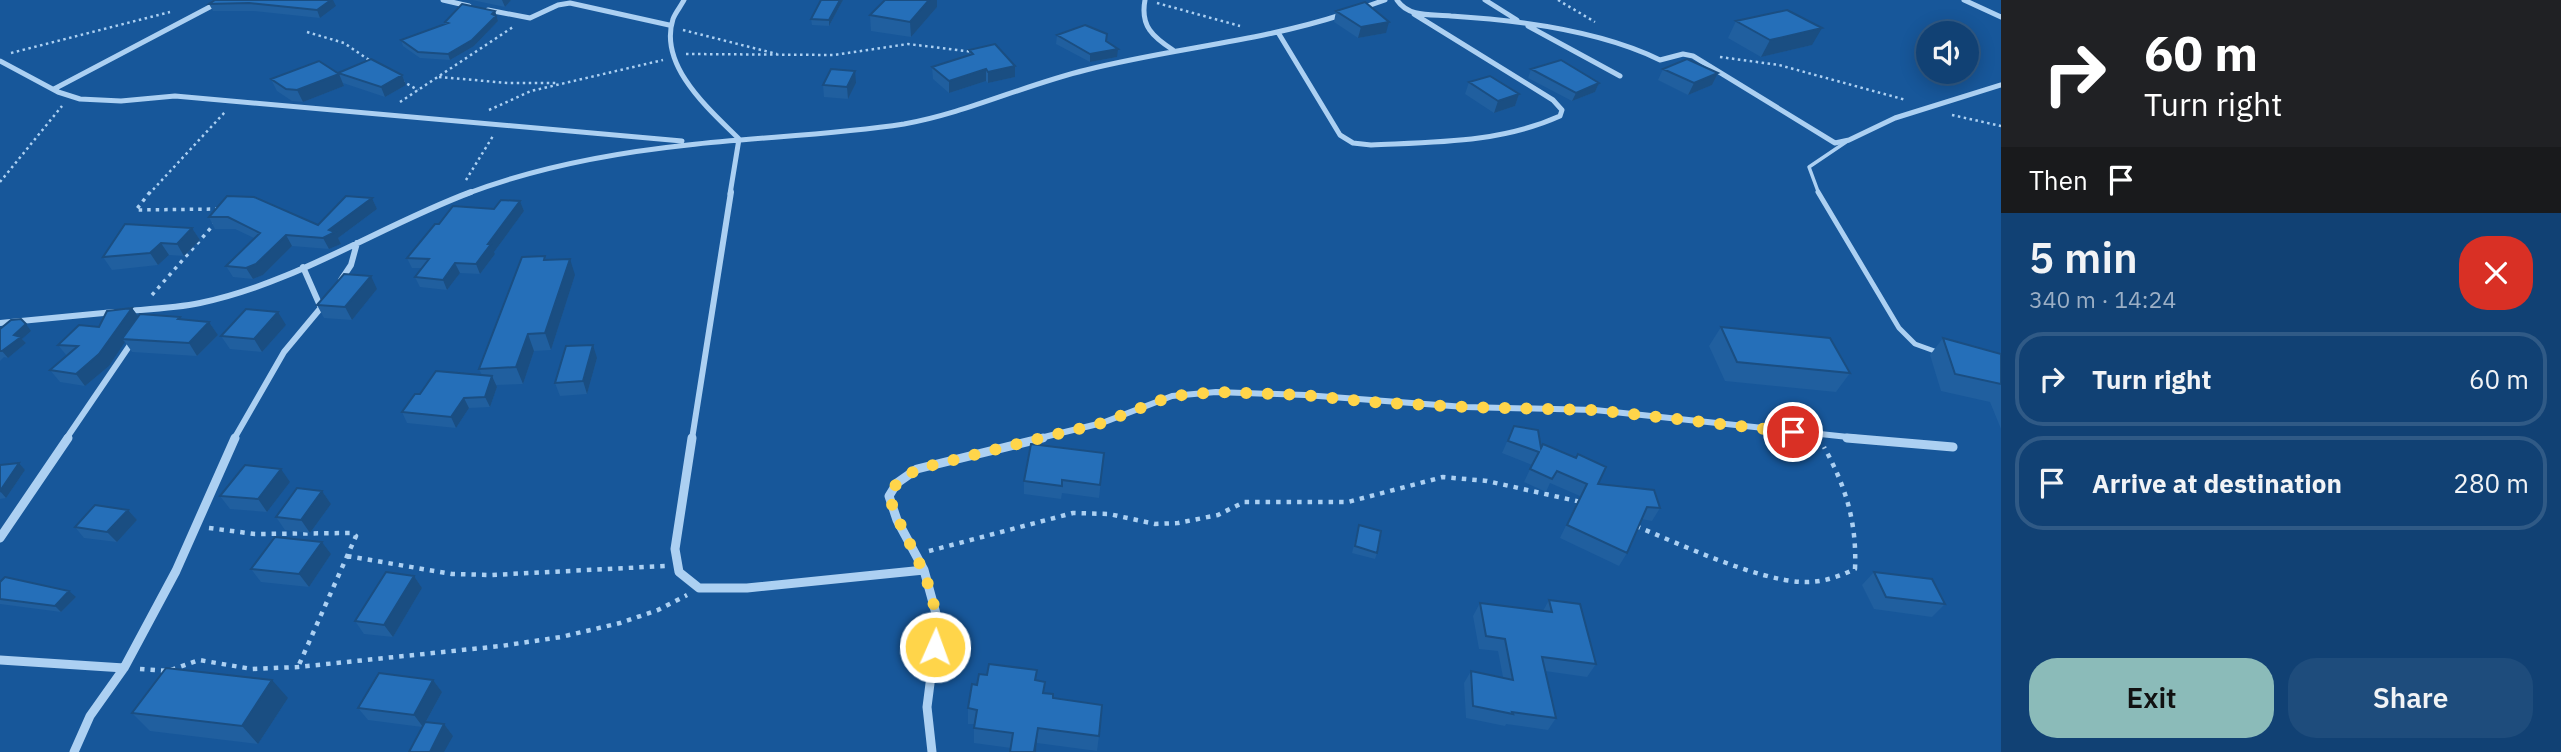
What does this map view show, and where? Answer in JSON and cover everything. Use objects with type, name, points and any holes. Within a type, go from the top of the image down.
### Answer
[{"type":"street","points":[[54,89],[223,0]]},
{"type":"street","points":[[443,0],[530,18],[558,5],[570,4],[670,27]]},
{"type":"street","points":[[684,0],[670,27],[677,69],[694,93],[738,139]]},
{"type":"street","points":[[1145,0],[1142,15],[1146,30],[1174,50]]},
{"type":"street","points":[[0,323],[206,302],[303,267],[456,198],[560,166],[621,152],[697,142],[904,124],[935,117],[1069,74],[1174,50],[1279,34],[1385,0]]},
{"type":"street","points":[[1279,34],[1340,135],[1353,143],[1371,145],[1505,135],[1544,125],[1560,116],[1562,110],[1553,100],[1401,6],[1397,0]]},
{"type":"street","points":[[1485,0],[1620,76]]},
{"type":"street","points":[[1964,0],[2001,17]]},
{"type":"street","points":[[1412,13],[1521,22],[1632,46],[1660,60],[1683,54],[1693,55],[1835,143],[1849,140],[1895,118],[2001,85]]},
{"type":"street","points":[[0,61],[22,69],[71,96],[105,101],[175,96],[697,142]]},
{"type":"street","points":[[738,139],[675,550],[679,572],[699,588],[747,588],[924,570]]},
{"type":"street","points":[[337,285],[351,265],[357,243]]},
{"type":"street","points":[[303,267],[321,308]]},
{"type":"street","points":[[74,752],[90,716],[124,668],[176,571],[224,458],[253,402],[284,352],[329,297]]},
{"type":"street","points":[[147,320],[154,309]]},
{"type":"street","points":[[0,538],[140,331]]},
{"type":"street","points":[[932,752],[927,707],[938,621],[924,570],[897,520],[889,496],[897,483],[917,469],[1102,423],[1172,396],[1216,392],[1261,392],[1438,405],[1595,410],[1953,447]]},
{"type":"street","points":[[0,660],[124,668]]},
{"type":"lane","points":[[1849,140],[1810,167],[1817,190],[1899,328],[1914,344],[1949,355]]},
{"type":"path","points":[[1152,0],[1173,9],[1252,28]]},
{"type":"path","points":[[9,54],[64,41],[103,26],[181,10]]},
{"type":"path","points":[[379,116],[530,18]]},
{"type":"path","points":[[670,27],[780,55]]},
{"type":"path","points":[[307,32],[344,43],[377,66]]},
{"type":"path","points":[[466,122],[531,90],[675,55],[847,55],[908,44],[981,53]]},
{"type":"path","points":[[1693,55],[1779,65],[2001,126]]},
{"type":"path","points":[[438,76],[508,83],[563,83]]},
{"type":"path","points":[[397,78],[418,90]]},
{"type":"path","points":[[0,182],[71,96]]},
{"type":"path","points":[[140,310],[223,214],[218,209],[142,212],[136,210],[136,205],[235,102]]},
{"type":"path","points":[[456,198],[492,136],[505,125]]},
{"type":"path","points":[[1630,523],[1758,575],[1815,582],[1842,576],[1855,569],[1851,500],[1818,435]]},
{"type":"path","points":[[917,554],[1073,513],[1109,514],[1155,524],[1178,523],[1218,515],[1244,502],[1348,502],[1443,477],[1512,486],[1592,507]]},
{"type":"path","points":[[195,527],[255,534],[350,533],[356,536],[298,667]]},
{"type":"path","points":[[347,556],[452,574],[491,575],[677,565]]},
{"type":"path","points":[[124,668],[168,671],[199,660],[252,670],[298,667],[432,654],[561,637],[658,610],[699,588]]},
{"type":"building","points":[[215,0],[331,0],[317,10],[249,3],[209,4]]},
{"type":"building","points":[[821,0],[840,0],[829,20],[811,19]]},
{"type":"building","points":[[885,0],[929,0],[910,22],[870,15]]},
{"type":"building","points":[[1365,2],[1389,22],[1361,27],[1336,11]]},
{"type":"building","points":[[462,4],[495,11],[492,14],[496,16],[472,40],[448,54],[418,52],[401,40],[448,23],[445,22]]},
{"type":"building","points":[[1787,10],[1822,28],[1770,40],[1736,21]]},
{"type":"building","points":[[1085,25],[1107,34],[1106,41],[1118,49],[1090,54],[1057,35]]},
{"type":"building","points":[[995,44],[1015,66],[988,72],[986,69],[949,81],[932,67],[973,54],[969,50]]},
{"type":"building","points":[[371,59],[402,75],[381,87],[338,73]]},
{"type":"building","points":[[1687,59],[1718,73],[1694,83],[1663,69]]},
{"type":"building","points":[[1561,60],[1599,83],[1576,93],[1531,69]]},
{"type":"building","points":[[319,61],[339,74],[297,90],[286,89],[271,79]]},
{"type":"building","points":[[831,69],[855,71],[847,87],[823,85]]},
{"type":"building","points":[[1490,76],[1519,94],[1498,101],[1469,82]]},
{"type":"building","points":[[227,196],[254,197],[318,225],[346,196],[372,198],[329,230],[335,232],[323,238],[286,235],[256,264],[246,268],[226,266],[260,233],[228,217],[209,217]]},
{"type":"building","points":[[501,200],[520,201],[476,264],[455,263],[443,280],[415,277],[429,259],[407,258],[453,206],[494,209]]},
{"type":"building","points":[[125,224],[192,228],[177,244],[161,243],[150,253],[103,257]]},
{"type":"building","points":[[545,256],[544,260],[570,259],[545,333],[528,334],[516,367],[479,369],[522,257]]},
{"type":"building","points":[[344,274],[371,276],[345,307],[317,305]]},
{"type":"building","points":[[132,308],[99,354],[76,374],[50,370],[78,346],[58,345],[79,325],[99,327],[107,311]]},
{"type":"building","points":[[246,309],[278,312],[254,339],[221,336]]},
{"type":"building","points":[[140,314],[209,322],[189,343],[122,339]]},
{"type":"building","points":[[21,319],[26,324],[14,335],[21,337],[0,351],[0,329],[11,320]]},
{"type":"building","points":[[1721,327],[1830,338],[1850,373],[1737,362]]},
{"type":"building","points":[[1943,338],[2001,354],[2001,384],[1955,374]]},
{"type":"building","points":[[593,345],[583,381],[555,383],[566,346]]},
{"type":"building","points":[[436,371],[492,376],[485,397],[464,398],[451,417],[402,412],[415,394],[420,394]]},
{"type":"building","points":[[1514,426],[1538,430],[1541,448],[1543,444],[1576,458],[1578,454],[1606,467],[1598,484],[1654,490],[1660,508],[1647,507],[1627,553],[1567,525],[1587,484],[1557,471],[1552,479],[1530,469],[1539,452],[1508,441]]},
{"type":"building","points":[[1031,444],[1104,453],[1100,485],[1062,480],[1062,486],[1024,481]]},
{"type":"building","points":[[19,463],[0,491],[0,465]]},
{"type":"building","points":[[245,465],[281,469],[258,499],[220,496]]},
{"type":"building","points":[[297,488],[322,491],[301,520],[276,517]]},
{"type":"building","points":[[95,505],[128,510],[107,532],[75,527]]},
{"type":"building","points":[[1359,525],[1381,531],[1377,553],[1355,546]]},
{"type":"building","points":[[275,537],[322,542],[299,574],[251,569]]},
{"type":"building","points":[[386,572],[414,576],[384,625],[355,621]]},
{"type":"building","points":[[1874,572],[1932,579],[1945,604],[1886,597]]},
{"type":"building","points":[[5,577],[69,591],[55,606],[0,599],[0,582]]},
{"type":"building","points":[[1549,600],[1580,604],[1596,664],[1542,657],[1556,718],[1512,712],[1513,714],[1473,706],[1471,671],[1513,680],[1505,639],[1486,636],[1480,603],[1552,612]]},
{"type":"building","points":[[989,664],[1037,670],[1035,680],[1045,682],[1043,693],[1053,694],[1053,698],[1102,705],[1099,736],[1038,728],[1034,752],[1010,752],[1013,733],[974,728],[977,710],[968,708],[972,684],[977,685],[979,674],[987,675]]},
{"type":"building","points":[[166,668],[272,680],[242,726],[132,713]]},
{"type":"building","points":[[379,673],[433,680],[414,715],[358,708]]},
{"type":"building","points":[[425,722],[444,724],[430,752],[409,752]]},
{"type":"route","points":[[935,647],[938,621],[924,570],[897,520],[889,496],[897,483],[917,469],[1102,423],[1172,396],[1261,392],[1441,406],[1595,410],[1793,432]]}]
